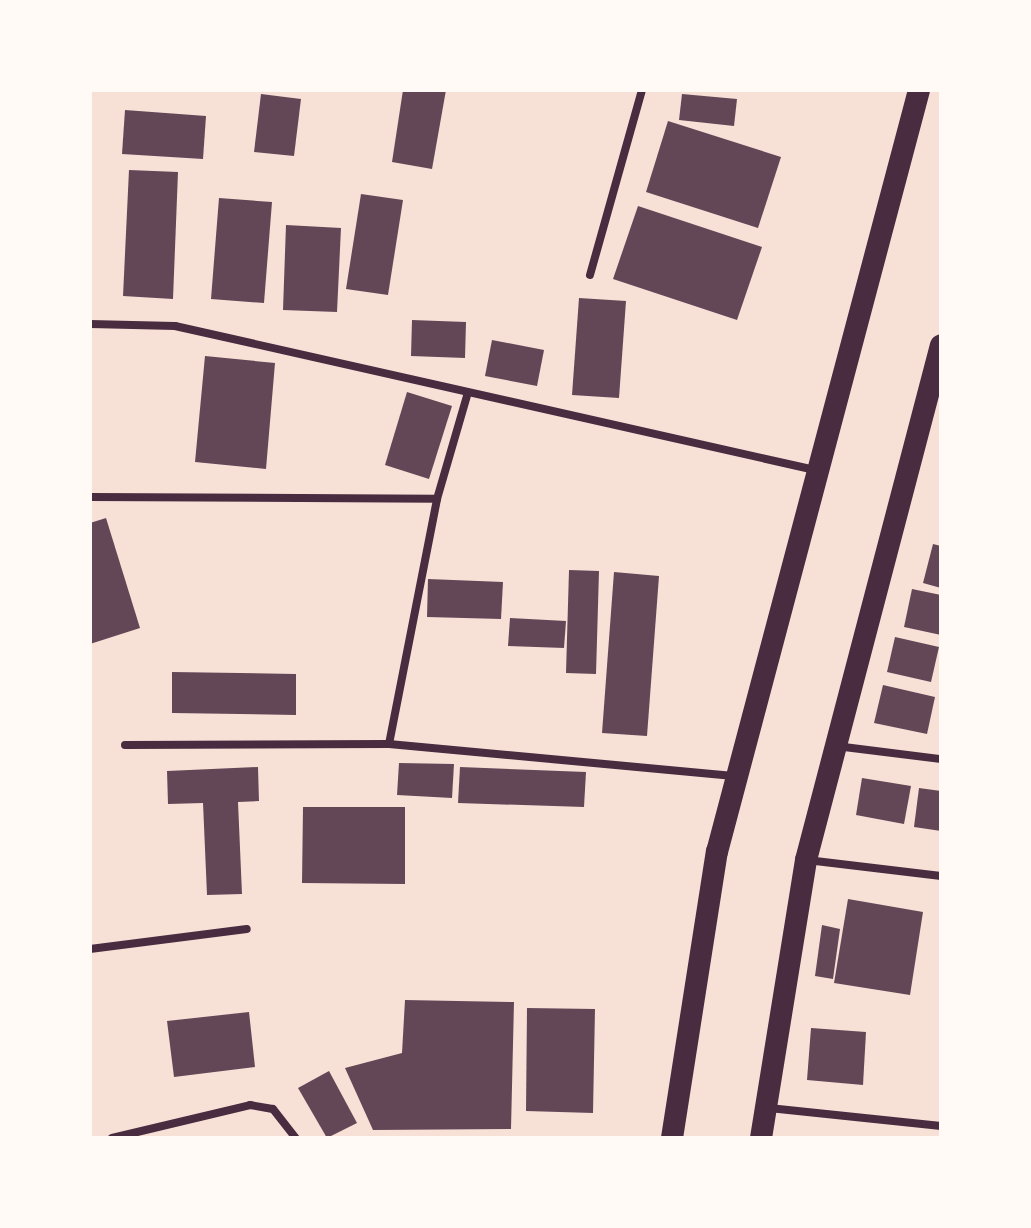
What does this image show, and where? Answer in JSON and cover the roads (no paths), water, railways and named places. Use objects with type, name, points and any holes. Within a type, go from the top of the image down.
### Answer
[{"type":"highway","points":[[672,1138],[717,852],[919,90]]},
{"type":"highway","points":[[761,1138],[806,860],[941,345]]},
{"type":"street","points":[[590,275],[642,90]]},
{"type":"street","points":[[90,324],[175,326],[467,396],[820,471]]},
{"type":"street","points":[[389,744],[437,499],[467,396]]},
{"type":"street","points":[[90,497],[437,499]]},
{"type":"street","points":[[125,745],[389,744],[737,776]]},
{"type":"street","points":[[836,746],[941,759]]},
{"type":"street","points":[[806,860],[941,876]]},
{"type":"street","points":[[90,949],[247,929]]},
{"type":"street","points":[[112,1138],[250,1105],[273,1109],[296,1138]]},
{"type":"street","points":[[764,1108],[941,1126]]}]
